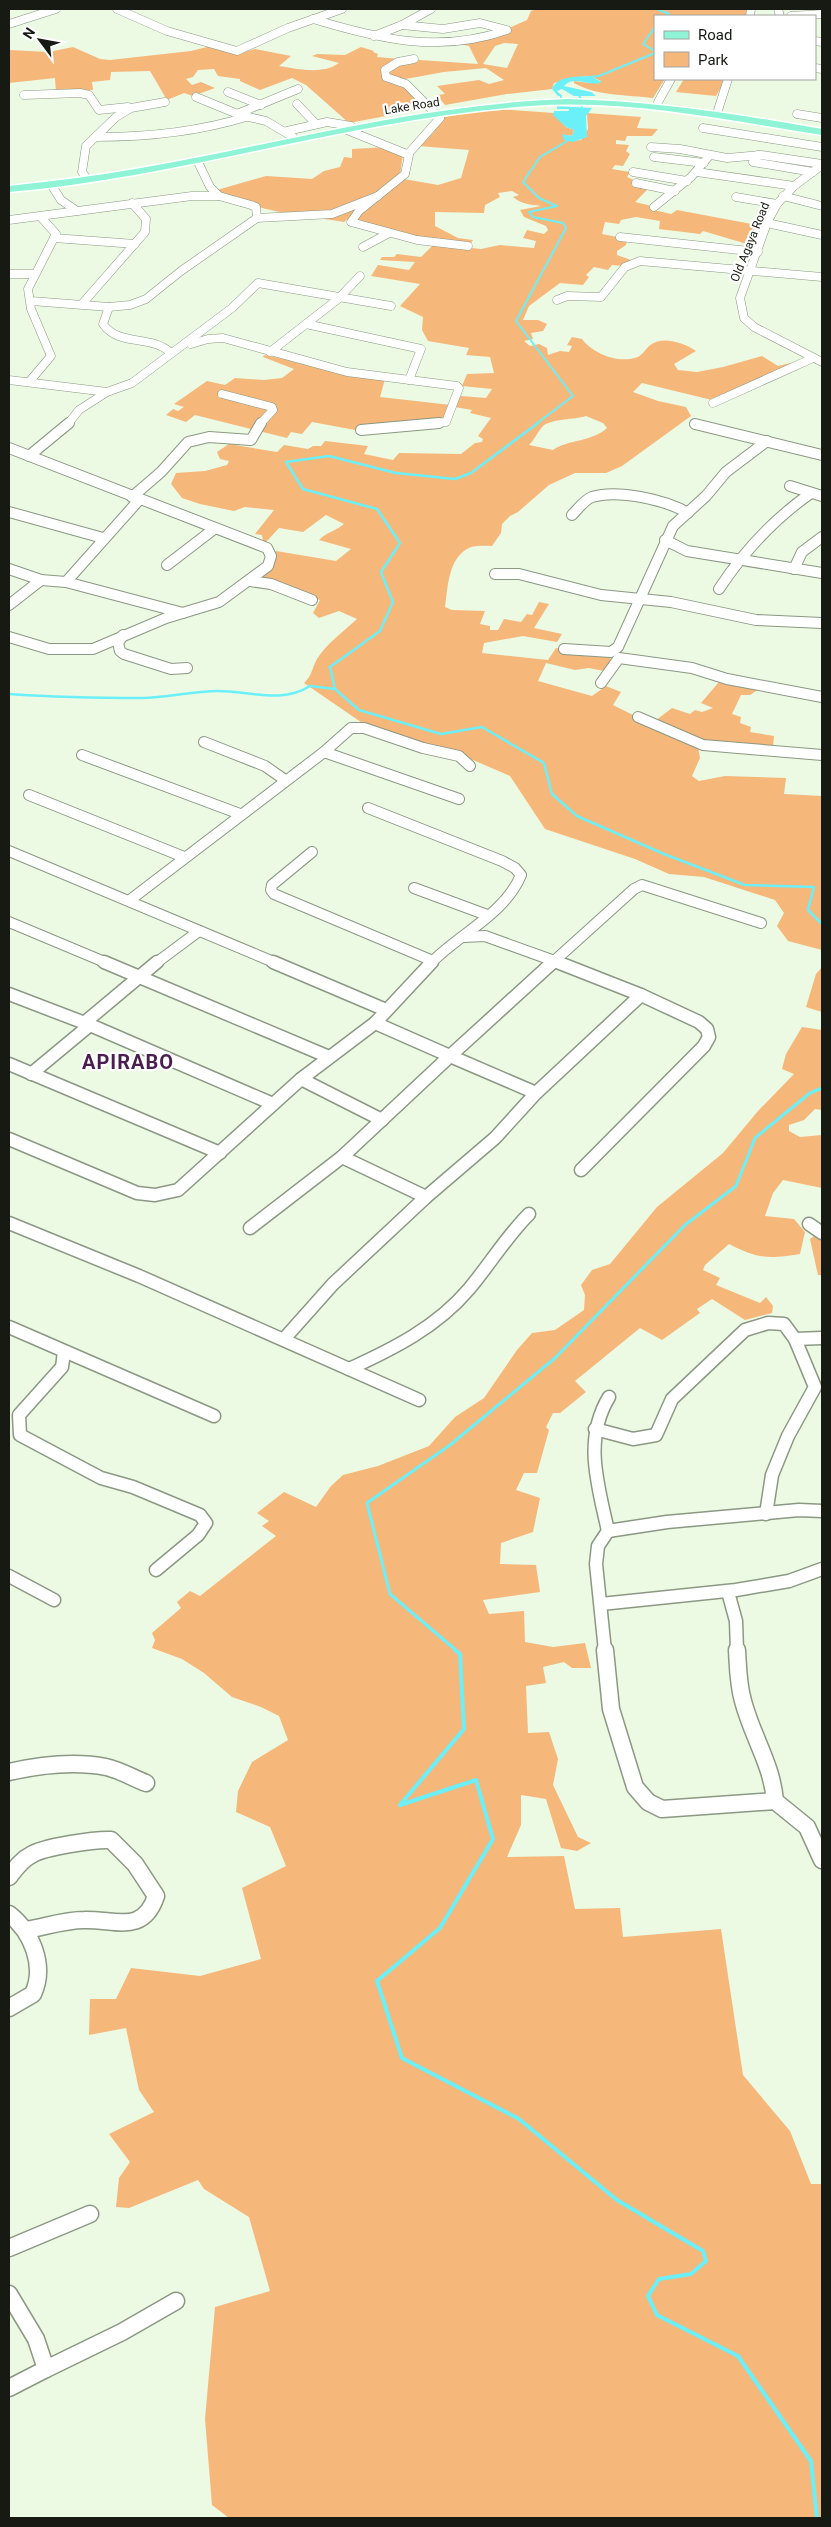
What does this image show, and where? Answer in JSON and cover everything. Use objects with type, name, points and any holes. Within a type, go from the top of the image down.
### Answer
[{"type":"main road","name":"Lake Road","points":[[9,189],[88,182],[198,162],[349,128],[435,113],[559,101],[658,102],[718,110],[822,130]]},
{"type":"main road","name":"Lake Road","points":[[593,101],[674,109],[822,130]]},
{"type":"main road","name":"Lake Road","points":[[9,184],[85,176],[290,134],[349,128]]},
{"type":"street","points":[[9,24],[56,9]]},
{"type":"street","points":[[117,9],[167,31],[237,51],[288,28],[342,9]]},
{"type":"street","points":[[372,36],[402,25],[431,9]]},
{"type":"street","points":[[806,15],[822,14]]},
{"type":"street","points":[[313,20],[393,40],[454,42],[478,39],[507,30],[480,23],[444,29],[402,25]]},
{"type":"street","points":[[414,59],[401,60],[400,63],[386,68],[386,77],[406,84],[440,118],[409,153],[407,171],[350,221],[389,233],[446,244],[468,246]]},
{"type":"street","points":[[658,102],[671,80]]},
{"type":"street","points":[[718,110],[728,80]]},
{"type":"street","points":[[97,137],[158,135],[191,130],[242,116],[261,105],[298,89]]},
{"type":"street","points":[[228,92],[261,105]]},
{"type":"street","points":[[24,95],[80,93],[89,95],[99,110],[131,108],[165,102]]},
{"type":"street","points":[[196,98],[242,116],[262,120],[290,134],[316,124],[336,122],[409,153]]},
{"type":"street","points":[[297,104],[316,124]]},
{"type":"street","points":[[85,176],[82,169],[86,146],[116,117],[131,108]]},
{"type":"street","points":[[796,114],[822,118]]},
{"type":"street","points":[[703,128],[822,146]]},
{"type":"street","points":[[651,147],[680,149],[727,158],[758,154],[822,164]]},
{"type":"street","points":[[758,154],[753,162],[813,172]]},
{"type":"street","points":[[654,207],[697,172],[710,155]]},
{"type":"street","points":[[654,157],[704,163]]},
{"type":"street","points":[[198,162],[210,187],[219,196]]},
{"type":"street","name":"Old Agaya Road","points":[[822,164],[794,186],[777,204],[767,223],[740,298],[744,318],[754,327],[822,362]]},
{"type":"street","points":[[633,172],[687,181]]},
{"type":"street","points":[[697,172],[794,186]]},
{"type":"street","points":[[636,183],[674,191]]},
{"type":"street","points":[[52,186],[57,196],[77,211]]},
{"type":"street","points":[[9,220],[187,196],[219,196],[254,206],[257,218]]},
{"type":"street","points":[[31,302],[109,307],[130,306],[146,299],[181,270],[200,259],[257,218],[332,214],[378,196]]},
{"type":"street","points":[[783,196],[822,206]]},
{"type":"street","points":[[736,197],[777,204]]},
{"type":"street","points":[[82,304],[145,232],[147,222],[132,203]]},
{"type":"street","points":[[29,382],[51,356],[36,322],[28,284],[56,234],[53,228],[40,216]]},
{"type":"street","points":[[767,223],[822,236]]},
{"type":"street","points":[[363,247],[389,233]]},
{"type":"street","points":[[620,236],[758,252]]},
{"type":"street","points":[[54,238],[135,244]]},
{"type":"street","points":[[557,300],[567,296],[601,297],[625,267],[635,261],[822,277]]},
{"type":"street","points":[[9,274],[34,274]]},
{"type":"street","points":[[270,352],[338,299],[360,276]]},
{"type":"street","points":[[29,456],[71,421],[79,410],[107,392],[132,383],[232,308],[258,283],[338,299],[391,306]]},
{"type":"street","points":[[109,307],[103,324],[106,329],[119,336],[163,345],[175,351],[216,338],[340,370],[457,386],[459,388],[446,422],[361,430]]},
{"type":"street","points":[[306,324],[420,349],[409,380]]},
{"type":"street","points":[[713,403],[813,358]]},
{"type":"street","points":[[9,380],[107,392]]},
{"type":"street","points":[[66,582],[136,498],[188,442],[209,437],[251,440],[257,427],[273,410],[272,407],[222,394]]},
{"type":"street","points":[[695,424],[822,455]]},
{"type":"street","points":[[601,683],[673,526],[688,513],[726,472],[767,441]]},
{"type":"street","points":[[9,448],[267,548],[272,556],[268,566],[219,602],[166,618],[92,649],[77,651],[49,649],[9,637]]},
{"type":"street","points":[[790,486],[822,496]]},
{"type":"street","points":[[719,589],[738,559],[755,538],[810,493]]},
{"type":"street","points":[[572,515],[590,497],[607,494],[672,505],[688,513]]},
{"type":"street","points":[[9,513],[103,538]]},
{"type":"street","points":[[167,565],[214,529]]},
{"type":"street","points":[[794,569],[802,552],[822,537]]},
{"type":"street","points":[[665,540],[686,551]]},
{"type":"street","points":[[661,552],[686,551],[822,573]]},
{"type":"street","points":[[9,569],[41,580],[66,582],[156,607],[185,613]]},
{"type":"street","points":[[495,574],[519,574],[584,591],[685,604],[756,620],[822,623]]},
{"type":"street","points":[[9,605],[41,580]]},
{"type":"street","points":[[250,581],[271,584],[312,600]]},
{"type":"street","points":[[156,607],[166,618]]},
{"type":"street","points":[[123,635],[118,643],[120,650],[124,654],[171,668],[187,668]]},
{"type":"street","points":[[564,649],[615,655],[692,668],[727,679],[822,697]]},
{"type":"street","points":[[638,717],[703,745],[822,756]]},
{"type":"street","points":[[130,900],[240,814],[324,752],[351,728],[359,727],[422,748],[459,756],[470,766]]},
{"type":"street","points":[[204,742],[265,766],[285,780]]},
{"type":"street","points":[[324,752],[459,799]]},
{"type":"street","points":[[82,755],[240,814]]},
{"type":"street","points":[[29,795],[184,857]]},
{"type":"street","points":[[9,1139],[137,1193],[155,1195],[178,1190],[301,1079],[375,1023],[433,961],[464,937],[519,883],[521,875],[515,868],[478,850],[368,808]]},
{"type":"street","points":[[9,851],[130,900],[386,1010]]},
{"type":"street","points":[[312,852],[272,885],[271,890],[274,894],[433,961]]},
{"type":"street","points":[[250,1228],[342,1157],[634,889],[642,885],[761,923]]},
{"type":"street","points":[[414,888],[487,915]]},
{"type":"street","points":[[9,922],[329,1057]]},
{"type":"street","points":[[31,1074],[139,976],[199,931]]},
{"type":"street","points":[[464,937],[492,937],[641,995],[699,1022],[708,1029],[709,1037],[704,1046],[581,1170]]},
{"type":"street","points":[[9,994],[87,1024],[273,1104]]},
{"type":"street","points":[[284,1339],[334,1284],[426,1198],[495,1138],[536,1093],[641,995]]},
{"type":"street","points":[[375,1023],[536,1093]]},
{"type":"street","points":[[9,1064],[220,1153]]},
{"type":"street","points":[[301,1079],[382,1120]]},
{"type":"street","points":[[342,1157],[426,1198]]},
{"type":"street","points":[[349,1369],[388,1351],[429,1328],[460,1300],[511,1231],[529,1214]]},
{"type":"street","points":[[9,1223],[78,1253],[139,1276],[419,1400]]},
{"type":"street","points":[[810,1224],[822,1233]]},
{"type":"street","points":[[595,1429],[635,1440],[646,1440],[656,1435],[672,1399],[744,1330],[778,1322],[784,1324],[795,1339],[819,1393],[788,1436],[772,1475],[766,1514]]},
{"type":"street","points":[[9,1327],[214,1416]]},
{"type":"street","points":[[795,1339],[822,1338]]},
{"type":"street","points":[[64,1352],[62,1367],[19,1414],[13,1427],[20,1435],[101,1478],[133,1487],[200,1515],[206,1523],[198,1535],[156,1570]]},
{"type":"street","points":[[609,1397],[601,1410],[595,1429],[598,1484],[608,1531],[598,1546],[596,1564],[610,1709],[635,1787],[648,1802],[662,1809],[686,1809],[775,1801],[807,1827],[822,1860]]},
{"type":"street","points":[[608,1531],[667,1522],[799,1510],[822,1511]]},
{"type":"street","points":[[601,1604],[728,1592],[794,1580],[822,1569]]},
{"type":"street","points":[[9,1576],[54,1600]]},
{"type":"street","points":[[728,1592],[736,1621],[738,1676],[743,1702],[773,1779],[775,1801]]},
{"type":"street","points":[[9,1772],[33,1766],[94,1766],[107,1768],[146,1783]]},
{"type":"street","points":[[9,1877],[21,1860],[34,1852],[97,1838],[111,1840],[135,1864],[156,1896],[154,1906],[147,1915],[136,1922],[84,1920],[26,1930]]},
{"type":"street","points":[[9,1914],[16,1918],[26,1930],[36,1957],[40,1981],[32,1996],[9,2008]]},
{"type":"street","points":[[9,2248],[90,2214]]},
{"type":"street","points":[[9,2294],[43,2352],[46,2369]]},
{"type":"street","points":[[9,2388],[94,2344],[122,2332],[176,2301]]},
{"type":"green space","points":[[536,9],[753,9],[753,15],[654,15],[654,80],[664,80],[653,98],[602,93],[574,83],[574,81],[590,83],[601,81],[590,76],[554,83],[552,89],[507,94],[445,105],[437,95],[445,94],[437,86],[479,80],[489,84],[504,80],[486,68],[444,72],[400,80],[389,77],[387,69],[405,59],[478,64],[469,46],[460,44],[500,32],[527,20],[531,11]],"holes":[[[504,43],[518,44],[507,68],[483,64],[495,46]]]},
{"type":"green space","points":[[211,46],[240,53],[255,49],[291,56],[279,66],[310,70],[325,69],[339,63],[312,56],[317,54],[345,55],[361,47],[374,51],[378,54],[377,57],[400,59],[382,71],[382,78],[399,81],[423,109],[349,123],[306,85],[292,78],[260,90],[240,81],[240,79],[218,76],[214,69],[198,70],[193,77],[186,79],[192,85],[201,82],[215,88],[193,96],[184,93],[167,100],[150,71],[111,72],[110,80],[92,82],[93,90],[56,92],[55,78],[9,83],[9,50],[49,52],[73,47],[100,59],[110,60],[191,51]]},
{"type":"green space","points":[[683,80],[725,80],[716,96],[676,92]]},
{"type":"green space","points":[[499,109],[554,113],[566,127],[574,130],[572,136],[567,135],[568,141],[581,140],[588,129],[587,113],[641,117],[637,128],[658,129],[652,136],[627,136],[625,141],[616,140],[616,144],[629,145],[626,151],[630,154],[623,166],[615,165],[612,169],[630,172],[627,177],[650,187],[635,202],[652,206],[650,209],[671,214],[677,210],[757,225],[747,244],[703,231],[700,234],[659,229],[660,221],[636,217],[621,220],[619,224],[605,222],[602,234],[627,239],[626,245],[617,251],[617,255],[631,260],[623,266],[612,265],[608,270],[594,267],[586,275],[589,277],[583,285],[560,283],[529,306],[523,320],[538,320],[547,324],[543,331],[531,333],[533,339],[524,341],[530,346],[539,344],[547,348],[548,355],[560,351],[569,352],[572,346],[567,345],[572,337],[582,339],[600,353],[623,359],[638,357],[654,343],[673,341],[696,351],[674,364],[678,370],[697,372],[762,356],[778,366],[803,360],[716,401],[642,383],[633,392],[658,401],[686,407],[691,416],[622,466],[606,473],[575,473],[549,485],[502,524],[501,533],[492,546],[471,547],[462,553],[450,574],[445,607],[452,610],[485,611],[480,624],[490,626],[490,630],[498,630],[504,619],[521,622],[527,614],[532,615],[539,602],[549,604],[534,628],[562,634],[557,642],[523,636],[484,643],[482,653],[548,660],[556,648],[611,656],[610,663],[604,671],[589,668],[575,670],[546,663],[538,681],[592,696],[606,686],[621,692],[613,705],[651,724],[672,708],[690,714],[695,710],[702,712],[713,708],[701,703],[719,682],[759,689],[750,695],[741,695],[732,714],[741,717],[740,723],[751,727],[750,732],[774,736],[773,748],[698,747],[700,758],[692,776],[699,781],[725,776],[786,778],[784,794],[822,796],[822,950],[788,941],[777,926],[784,913],[775,900],[704,877],[669,874],[635,859],[545,829],[510,776],[450,750],[371,729],[304,683],[309,678],[321,653],[357,619],[339,611],[319,618],[313,613],[320,600],[254,580],[271,565],[276,551],[336,561],[351,549],[319,540],[344,524],[326,515],[303,532],[279,528],[266,542],[263,541],[262,535],[255,534],[274,510],[245,507],[234,511],[200,504],[182,498],[171,484],[176,473],[205,471],[227,465],[229,461],[220,459],[217,452],[229,444],[277,452],[284,445],[308,449],[313,446],[321,446],[325,441],[368,446],[364,454],[393,460],[399,453],[461,454],[475,443],[482,442],[483,439],[478,436],[491,418],[470,413],[472,410],[455,407],[461,396],[486,398],[492,389],[462,386],[467,374],[494,373],[490,357],[466,355],[469,348],[428,341],[422,330],[423,317],[400,306],[420,284],[371,276],[378,265],[409,270],[415,262],[380,260],[382,257],[394,257],[397,254],[421,257],[434,244],[481,249],[500,245],[534,248],[536,241],[523,238],[527,230],[544,234],[548,230],[546,226],[524,217],[520,210],[541,206],[520,202],[513,197],[519,195],[512,191],[498,193],[500,197],[485,205],[484,213],[435,212],[435,226],[458,238],[473,240],[470,245],[440,243],[354,220],[404,179],[438,185],[461,178],[469,150],[418,146],[434,132],[444,116]],"holes":[[[586,416],[603,423],[607,428],[601,433],[559,446],[553,450],[529,445],[547,423]]]},
{"type":"green space","points":[[388,147],[403,154],[400,175],[344,222],[262,208],[217,190],[266,176],[312,179],[324,171],[340,167],[344,157],[352,158],[352,149]]},
{"type":"green space","points":[[264,355],[385,379],[380,397],[451,405],[445,420],[438,423],[355,430],[312,422],[302,434],[291,432],[287,438],[195,415],[186,422],[166,415],[173,409],[178,411],[184,407],[174,404],[207,381],[225,385],[235,378],[264,380],[282,378],[294,369],[263,357]]},
{"type":"green space","points":[[822,967],[822,1012],[806,1007],[816,974]]},
{"type":"green space","points":[[802,1027],[822,1030],[822,1110],[815,1109],[804,1120],[789,1125],[789,1131],[800,1137],[822,1135],[822,1188],[783,1180],[773,1193],[765,1216],[794,1219],[805,1232],[800,1254],[779,1257],[763,1256],[748,1253],[729,1244],[705,1265],[703,1270],[720,1278],[716,1285],[760,1303],[766,1297],[773,1306],[772,1313],[745,1320],[712,1299],[697,1309],[700,1313],[662,1340],[640,1328],[575,1381],[586,1392],[560,1413],[553,1413],[546,1427],[549,1430],[537,1473],[524,1473],[516,1490],[540,1498],[533,1532],[501,1543],[500,1564],[536,1565],[540,1592],[483,1600],[489,1614],[524,1611],[525,1642],[553,1647],[585,1643],[591,1668],[572,1668],[564,1662],[543,1667],[546,1683],[526,1686],[528,1733],[549,1732],[558,1759],[553,1785],[578,1837],[591,1843],[577,1851],[561,1848],[546,1799],[521,1795],[521,1825],[507,1857],[564,1856],[575,1909],[620,1908],[623,1937],[721,1929],[743,2075],[790,2131],[811,2184],[822,2184],[822,2518],[229,2518],[212,2505],[205,2419],[215,2307],[270,2291],[249,2217],[204,2189],[198,2180],[129,2208],[116,2207],[119,2178],[130,2162],[109,2134],[154,2112],[139,2090],[126,2028],[89,2035],[90,1999],[116,1999],[131,1968],[200,1976],[261,1959],[242,1888],[286,1866],[270,1827],[236,1812],[238,1791],[252,1762],[288,1740],[279,1716],[261,1707],[232,1697],[204,1673],[182,1659],[152,1648],[155,1640],[152,1633],[181,1608],[177,1602],[190,1591],[200,1596],[276,1536],[262,1526],[269,1521],[257,1513],[284,1492],[316,1507],[331,1486],[343,1475],[378,1466],[429,1446],[455,1417],[484,1398],[517,1350],[532,1333],[555,1330],[584,1310],[585,1295],[581,1285],[592,1270],[610,1264],[657,1207],[723,1153],[758,1111],[794,1074],[782,1069],[786,1054]]},
{"type":"green space","points":[[822,1230],[822,1275],[818,1275],[810,1239]]},
{"type":"water","points":[[590,76],[602,82],[573,81],[564,86],[591,92],[596,96],[574,96],[562,89],[557,91],[562,96],[558,96],[552,89],[555,84],[563,79]]},
{"type":"water","points":[[557,106],[592,108],[586,116],[587,137],[573,142],[564,140],[562,134],[572,136],[574,130],[566,127],[553,115],[554,111],[569,111],[569,109],[557,109]]},
{"type":"waterway","points":[[657,9],[669,14],[668,15]]},
{"type":"waterway","points":[[654,28],[643,44],[654,50]]},
{"type":"waterway","points":[[590,77],[599,76],[654,53]]},
{"type":"waterway","points":[[557,93],[561,96],[561,107],[565,108]]},
{"type":"waterway","points":[[578,94],[583,102],[581,110]]},
{"type":"waterway","points":[[536,424],[573,396],[516,321],[566,228],[563,223],[533,217],[529,212],[557,206],[539,198],[523,182],[540,157],[569,140]]},
{"type":"waterway","points":[[335,689],[330,667],[380,631],[393,602],[381,572],[400,543],[377,509],[303,489],[286,462],[329,456],[396,473],[455,479],[471,473],[538,423]]},
{"type":"waterway","points":[[9,694],[142,698],[218,691],[277,695],[288,694],[310,686],[335,689]]},
{"type":"waterway","points":[[335,689],[359,710],[441,734],[482,727],[544,763],[552,794],[577,816],[664,854],[745,885],[814,887],[808,910],[822,924]]},
{"type":"waterway","points":[[457,1651],[390,1594],[367,1503],[450,1445],[555,1358],[685,1225],[736,1186],[755,1138],[810,1093],[822,1088]]},
{"type":"waterway","points":[[455,1650],[460,1654],[464,1729],[400,1805],[476,1780],[493,1839],[440,1928],[377,1981],[402,2058],[519,2119],[617,2200],[703,2251],[706,2261],[691,2274],[659,2279],[648,2296],[657,2315],[738,2356],[811,2461],[817,2518]]},
{"type":"district","name":"APIRABO","points":[[128,1062]]}]
